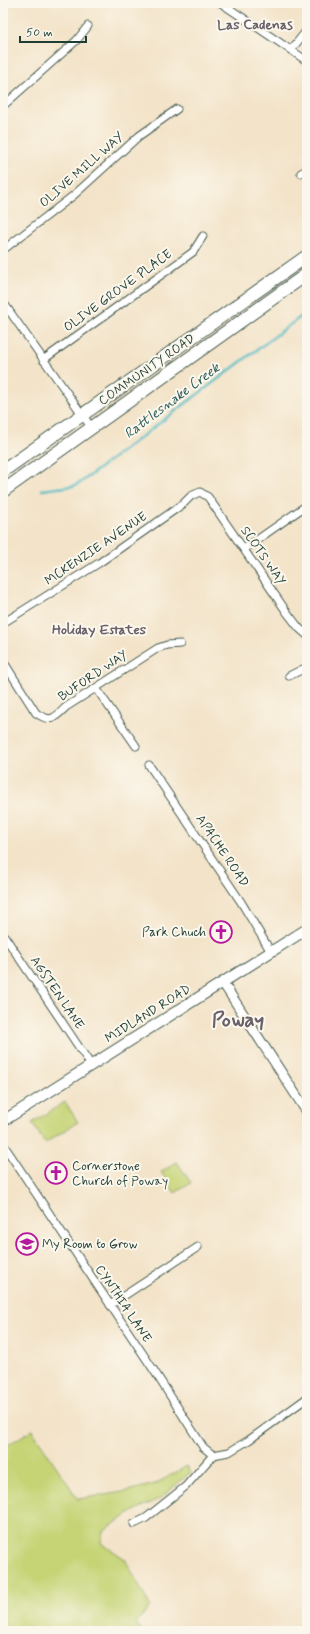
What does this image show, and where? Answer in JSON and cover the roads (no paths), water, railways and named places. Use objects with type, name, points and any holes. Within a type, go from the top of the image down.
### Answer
[{"type":"main road","name":"COMMUNITY ROAD","points":[[3,471],[307,256]]},
{"type":"main road","name":"COMMUNITY ROAD","points":[[3,491],[307,274]]},
{"type":"main road","name":"MIDLAND ROAD","points":[[3,1121],[272,952],[307,928]]},
{"type":"street","points":[[222,3],[307,61]]},
{"type":"street","points":[[3,106],[77,40],[88,26]]},
{"type":"street","points":[[291,50],[307,30]]},
{"type":"street","name":"OLIVE MILL WAY","points":[[3,250],[74,195],[139,136],[177,109]]},
{"type":"street","name":"OLIVE GROVE PLACE","points":[[43,360],[193,252],[203,236]]},
{"type":"street","points":[[3,302],[91,427]]},
{"type":"street","name":"SCOTS WAY","points":[[200,492],[208,497],[295,622],[307,635]]},
{"type":"street","name":"MCKENZIE AVENUE","points":[[3,623],[116,551],[183,504],[191,496],[200,492]]},
{"type":"street","points":[[244,550],[307,504]]},
{"type":"street","name":"BUFORD WAY","points":[[3,661],[36,713],[43,718],[50,719],[57,717],[66,707],[158,648],[166,645],[180,644]]},
{"type":"street","points":[[289,676],[307,667]]},
{"type":"street","points":[[96,688],[136,746]]},
{"type":"street","name":"APACHE ROAD","points":[[149,765],[241,902],[272,952]]},
{"type":"street","name":"AGSTEN LANE","points":[[3,934],[91,1065]]},
{"type":"street","points":[[223,983],[307,1112]]},
{"type":"street","name":"CYNTHIA LANE","points":[[3,1144],[203,1447],[213,1455]]},
{"type":"street","points":[[110,1305],[198,1247]]},
{"type":"street","points":[[134,1524],[146,1518],[186,1486],[213,1455],[229,1452],[307,1398]]},
{"type":"waterway","name":"Rattlesnake Creek","points":[[42,490],[73,486],[80,483],[307,312]]},
{"type":"place","name":"Park Chuch","points":[[221,932]]},
{"type":"place","name":"Cornerstone Church of Poway","points":[[56,1173]]},
{"type":"place","name":"My Room to Grow","points":[[27,1244]]},
{"type":"district","name":"Las Cadenas","points":[[255,25]]},
{"type":"district","name":"Holiday Estates","points":[[99,630]]},
{"type":"district","name":"Poway","points":[[238,1020]]}]
